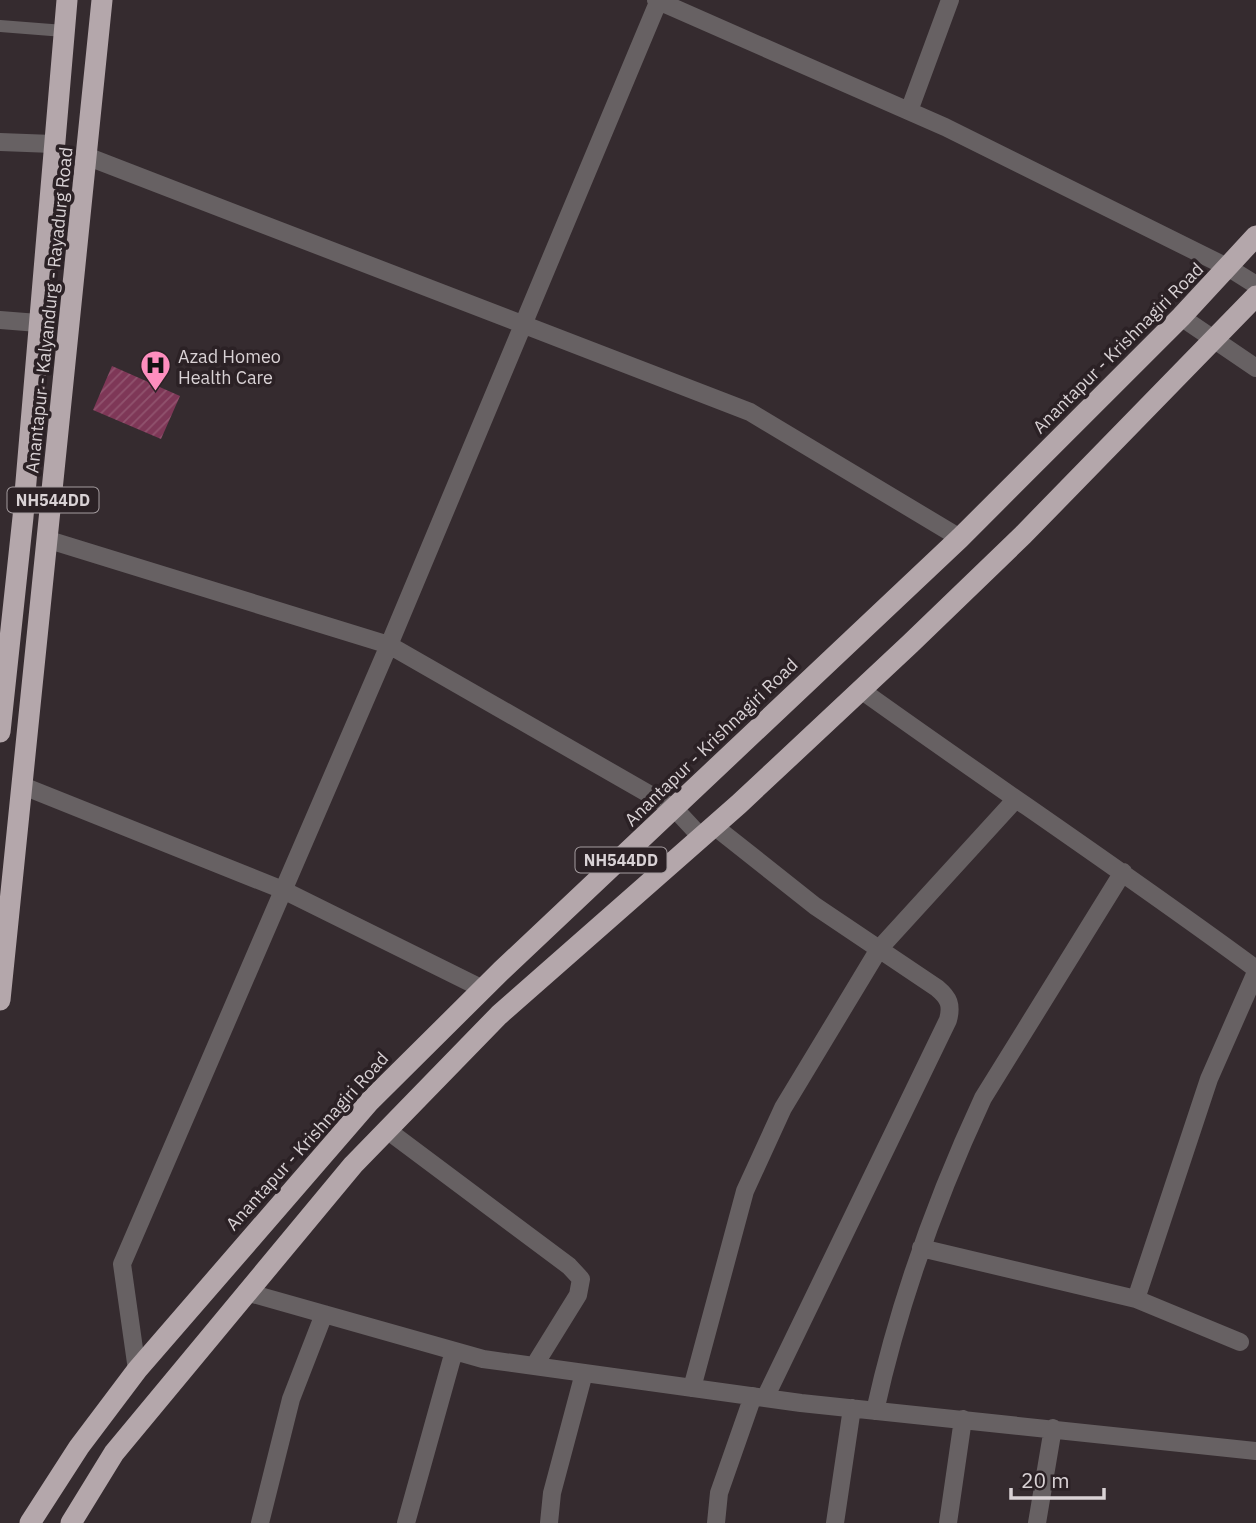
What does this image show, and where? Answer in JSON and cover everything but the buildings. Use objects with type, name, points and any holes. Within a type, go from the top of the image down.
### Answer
[{"type":"highway","name":"Anantapur - Kalyandurg - Rayadurg Road","points":[[0,732],[23,517],[67,0]]},
{"type":"highway","name":"Anantapur - Kalyandurg - Rayadurg Road","points":[[0,1000],[102,0]]},
{"type":"highway","name":"Anantapur - Krishnagiri Road","points":[[30,1523],[79,1447],[136,1370],[370,1101],[483,989],[960,538],[1181,317],[1256,236]]},
{"type":"highway","name":"NH544DD","points":[[71,1523],[114,1453],[246,1292],[387,1130],[499,1015],[708,831],[1023,535],[1256,296]]},
{"type":"street","points":[[136,1370],[122,1265],[388,645],[658,0],[909,111],[1228,268],[1256,285]]},
{"type":"street","points":[[909,111],[950,0]]},
{"type":"street","points":[[0,142],[53,144]]},
{"type":"street","points":[[86,156],[750,412],[960,538]]},
{"type":"street","points":[[1181,317],[1256,368]]},
{"type":"street","points":[[0,320],[38,323]]},
{"type":"street","points":[[49,540],[388,645],[675,809],[946,995],[950,1013],[759,1397],[719,1493],[716,1523]]},
{"type":"street","points":[[861,690],[1015,800],[1123,872],[1256,970],[1209,1079],[1136,1299]]},
{"type":"street","points":[[23,786],[283,890],[483,989]]},
{"type":"street","points":[[692,1388],[745,1191],[765,1142],[879,949],[1015,800]]},
{"type":"street","points":[[875,1411],[890,1344],[920,1248],[983,1098],[1123,872]]},
{"type":"street","points":[[387,1130],[569,1266],[581,1279],[578,1295],[534,1366]]},
{"type":"street","points":[[920,1248],[1136,1299],[1241,1342]]},
{"type":"street","points":[[246,1292],[483,1359],[875,1411],[1256,1451]]},
{"type":"street","points":[[260,1523],[291,1399],[324,1314]]},
{"type":"street","points":[[406,1523],[454,1351]]},
{"type":"street","points":[[549,1523],[552,1493],[584,1373]]},
{"type":"street","points":[[835,1523],[852,1408]]},
{"type":"street","points":[[948,1523],[963,1419]]},
{"type":"street","points":[[1037,1523],[1053,1429]]},
{"type":"lane","points":[[0,26],[64,31]]},
{"type":"place","name":"Azad Homeo Health Care","points":[[155,393]]}]
